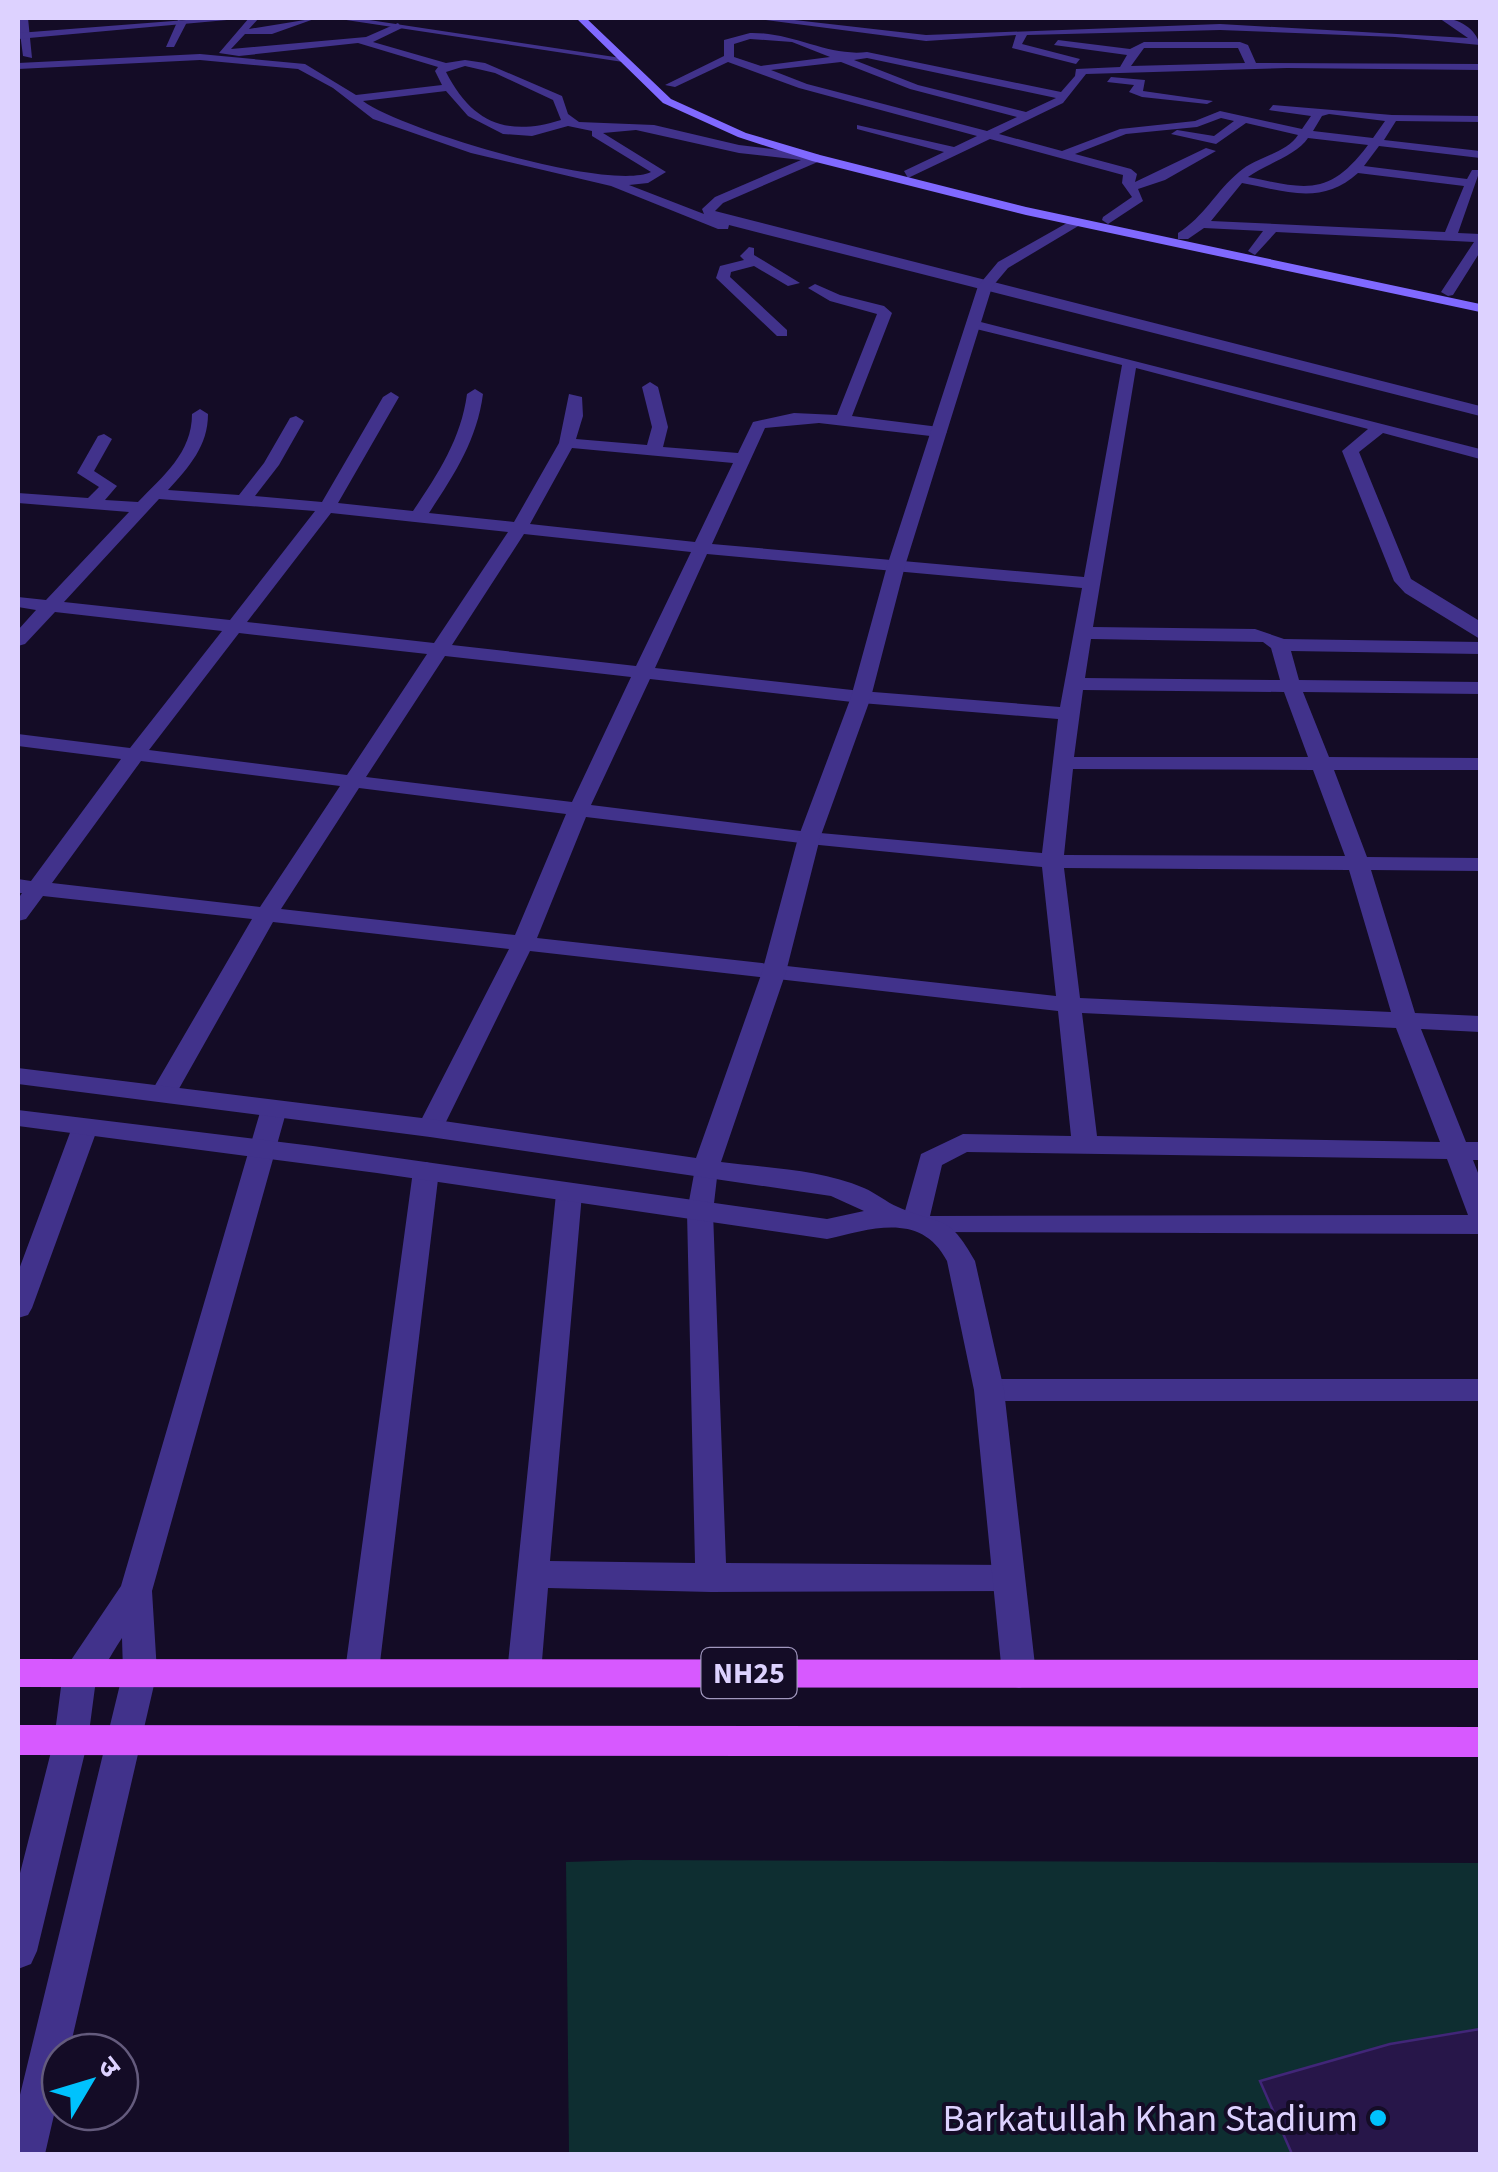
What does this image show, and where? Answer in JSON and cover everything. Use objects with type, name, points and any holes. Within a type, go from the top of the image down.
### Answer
[{"type":"main road","points":[[581,18],[667,101],[816,158],[1080,222],[1480,308]]},
{"type":"main road","points":[[603,18],[683,97],[770,135],[908,174],[1108,220],[1480,298]]},
{"type":"main road","name":"NH25","points":[[18,1673],[1480,1674]]},
{"type":"main road","name":"NH25","points":[[18,1740],[1480,1742]]},
{"type":"street","points":[[23,18],[21,35],[28,56]]},
{"type":"street","points":[[21,35],[111,22],[244,18]]},
{"type":"street","points":[[254,18],[223,51],[239,53],[363,39],[397,23]]},
{"type":"street","points":[[239,32],[272,32],[312,18]]},
{"type":"street","points":[[338,18],[397,23],[622,60]]},
{"type":"street","points":[[755,18],[954,39],[996,32]]},
{"type":"street","points":[[822,28],[846,18]]},
{"type":"street","points":[[1095,18],[1108,29]]},
{"type":"street","points":[[1315,18],[1320,30]]},
{"type":"street","points":[[1349,18],[1361,24],[1364,32]]},
{"type":"street","points":[[1444,18],[1467,29],[1478,42]]},
{"type":"street","points":[[170,45],[190,20]]},
{"type":"street","points":[[1021,35],[1150,23],[1364,32],[1478,42]]},
{"type":"street","points":[[903,36],[916,24],[978,26],[1134,53]]},
{"type":"street","points":[[1467,29],[1480,29]]},
{"type":"street","points":[[732,60],[728,42],[754,35],[798,42],[929,92],[1027,116]]},
{"type":"street","points":[[1021,35],[1016,46],[1074,59],[1080,75]]},
{"type":"street","points":[[363,39],[369,45],[446,66],[460,63],[487,67],[534,85],[558,98],[559,113],[568,122]]},
{"type":"street","points":[[1125,68],[1136,47],[1144,45],[1235,45],[1263,51]]},
{"type":"street","points":[[1245,50],[1252,67]]},
{"type":"street","points":[[670,85],[732,60],[789,52]]},
{"type":"street","points":[[1281,52],[1428,56],[1440,59],[1443,67]]},
{"type":"street","points":[[757,69],[874,56],[1065,96]]},
{"type":"street","points":[[18,66],[185,57],[255,60],[316,71],[385,121],[470,148],[612,182],[710,222],[769,239],[830,254],[870,257]]},
{"type":"street","points":[[732,60],[880,108],[1127,172],[1139,198],[1108,220]]},
{"type":"street","points":[[880,108],[929,92],[986,60]]},
{"type":"street","points":[[446,66],[441,74],[475,117],[514,132]]},
{"type":"street","points":[[1177,86],[1187,67]]},
{"type":"street","points":[[908,174],[1065,96],[1080,75],[1125,68],[1480,68]]},
{"type":"street","points":[[858,80],[876,74]]},
{"type":"street","points":[[1080,75],[1139,81],[1142,83],[1138,93],[1207,101]]},
{"type":"street","points":[[822,91],[840,85]]},
{"type":"street","points":[[352,99],[450,87]]},
{"type":"street","points":[[1065,154],[1123,126],[1196,124],[1220,114],[1239,98]]},
{"type":"street","points":[[1136,107],[1174,110]]},
{"type":"street","points":[[1273,108],[1318,114],[1328,111],[1392,118],[1480,120]]},
{"type":"street","points":[[1220,114],[1307,134],[1480,155]]},
{"type":"street","points":[[1297,146],[1318,114]]},
{"type":"street","points":[[1239,178],[1318,192],[1368,157],[1392,118]]},
{"type":"street","points":[[1152,126],[1212,140],[1244,119]]},
{"type":"street","points":[[470,148],[514,132],[568,122],[599,129],[646,126],[768,154],[816,158]]},
{"type":"street","points":[[862,127],[954,151]]},
{"type":"street","points":[[599,129],[596,134],[660,172],[644,180],[612,182]]},
{"type":"street","points":[[1183,236],[1201,224],[1239,178],[1270,156],[1297,146],[1444,168]]},
{"type":"street","points":[[1131,186],[1151,183],[1210,151]]},
{"type":"street","points":[[816,158],[720,200],[708,209],[710,213],[870,257],[1480,412]]},
{"type":"street","points":[[1354,169],[1475,178],[1450,237]]},
{"type":"street","points":[[1462,203],[1480,205]]},
{"type":"street","points":[[711,1579],[700,1212],[705,1169],[774,972],[809,838],[861,696],[896,566],[985,286],[1003,265],[1080,222]]},
{"type":"street","points":[[1201,224],[1480,240],[1448,292]]},
{"type":"street","points":[[1255,251],[1272,228]]},
{"type":"street","points":[[769,239],[746,253],[754,262],[793,283]]},
{"type":"street","points":[[754,262],[725,269],[722,278],[782,332]]},
{"type":"street","points":[[815,288],[831,300],[874,306],[885,314],[842,422]]},
{"type":"street","points":[[973,324],[1480,454]]},
{"type":"street","points":[[1086,1142],[1052,861],[1069,714],[1130,362]]},
{"type":"street","points":[[650,388],[660,427],[654,450]]},
{"type":"street","points":[[418,516],[466,438],[473,419],[475,394]]},
{"type":"street","points":[[18,914],[27,887],[327,507],[391,396]]},
{"type":"street","points":[[163,1094],[265,916],[519,528],[567,443],[575,416],[574,398]]},
{"type":"street","points":[[18,640],[151,501],[196,444],[200,414]]},
{"type":"street","points":[[430,1128],[524,941],[578,810],[758,425],[769,419],[939,432]]},
{"type":"street","points":[[244,500],[271,466],[296,420]]},
{"type":"street","points":[[1380,428],[1350,451],[1403,581],[1412,590],[1472,622],[1480,633]]},
{"type":"street","points":[[92,504],[109,486],[86,474],[104,439]]},
{"type":"street","points":[[567,443],[745,459]]},
{"type":"street","points":[[18,498],[92,504],[244,500],[702,548],[1092,583]]},
{"type":"street","points":[[18,602],[861,696],[1069,714]]},
{"type":"street","points":[[1084,633],[1255,634],[1280,645],[1480,648]]},
{"type":"street","points":[[1280,645],[1289,684],[1358,863],[1406,1023],[1470,1151],[1480,1213]]},
{"type":"street","points":[[1076,684],[1480,688]]},
{"type":"street","points":[[18,740],[358,779],[809,838],[1052,861],[1480,864]]},
{"type":"street","points":[[1065,763],[1480,764]]},
{"type":"street","points":[[27,887],[1067,1005],[1480,1024]]},
{"type":"street","points":[[18,1076],[430,1128],[833,1187],[912,1219],[951,1242],[961,1261],[989,1390],[1019,1674]]},
{"type":"street","points":[[18,1951],[71,1740],[80,1672],[136,1591],[274,1108]]},
{"type":"street","points":[[18,1118],[84,1130],[264,1149],[827,1230],[912,1219],[1480,1225]]},
{"type":"street","points":[[18,1308],[84,1130]]},
{"type":"street","points":[[912,1219],[930,1160],[963,1143],[1470,1151]]},
{"type":"street","points":[[362,1671],[426,1172]]},
{"type":"street","points":[[524,1672],[569,1194]]},
{"type":"street","points":[[989,1390],[1480,1390]]},
{"type":"street","points":[[534,1574],[711,1579],[798,1575],[1008,1578]]},
{"type":"street","points":[[25,2154],[140,1672],[136,1591]]},
{"type":"green space","points":[[566,1862],[1480,1863],[1480,2154],[569,2154]]},
{"type":"building","name":"Barkatullah Khan Stadium","points":[[1480,2029],[1480,2154],[1292,2154],[1260,2081],[1390,2044]]},
{"type":"place","name":"Barkatullah Khan Stadium","points":[[1378,2118]]}]
